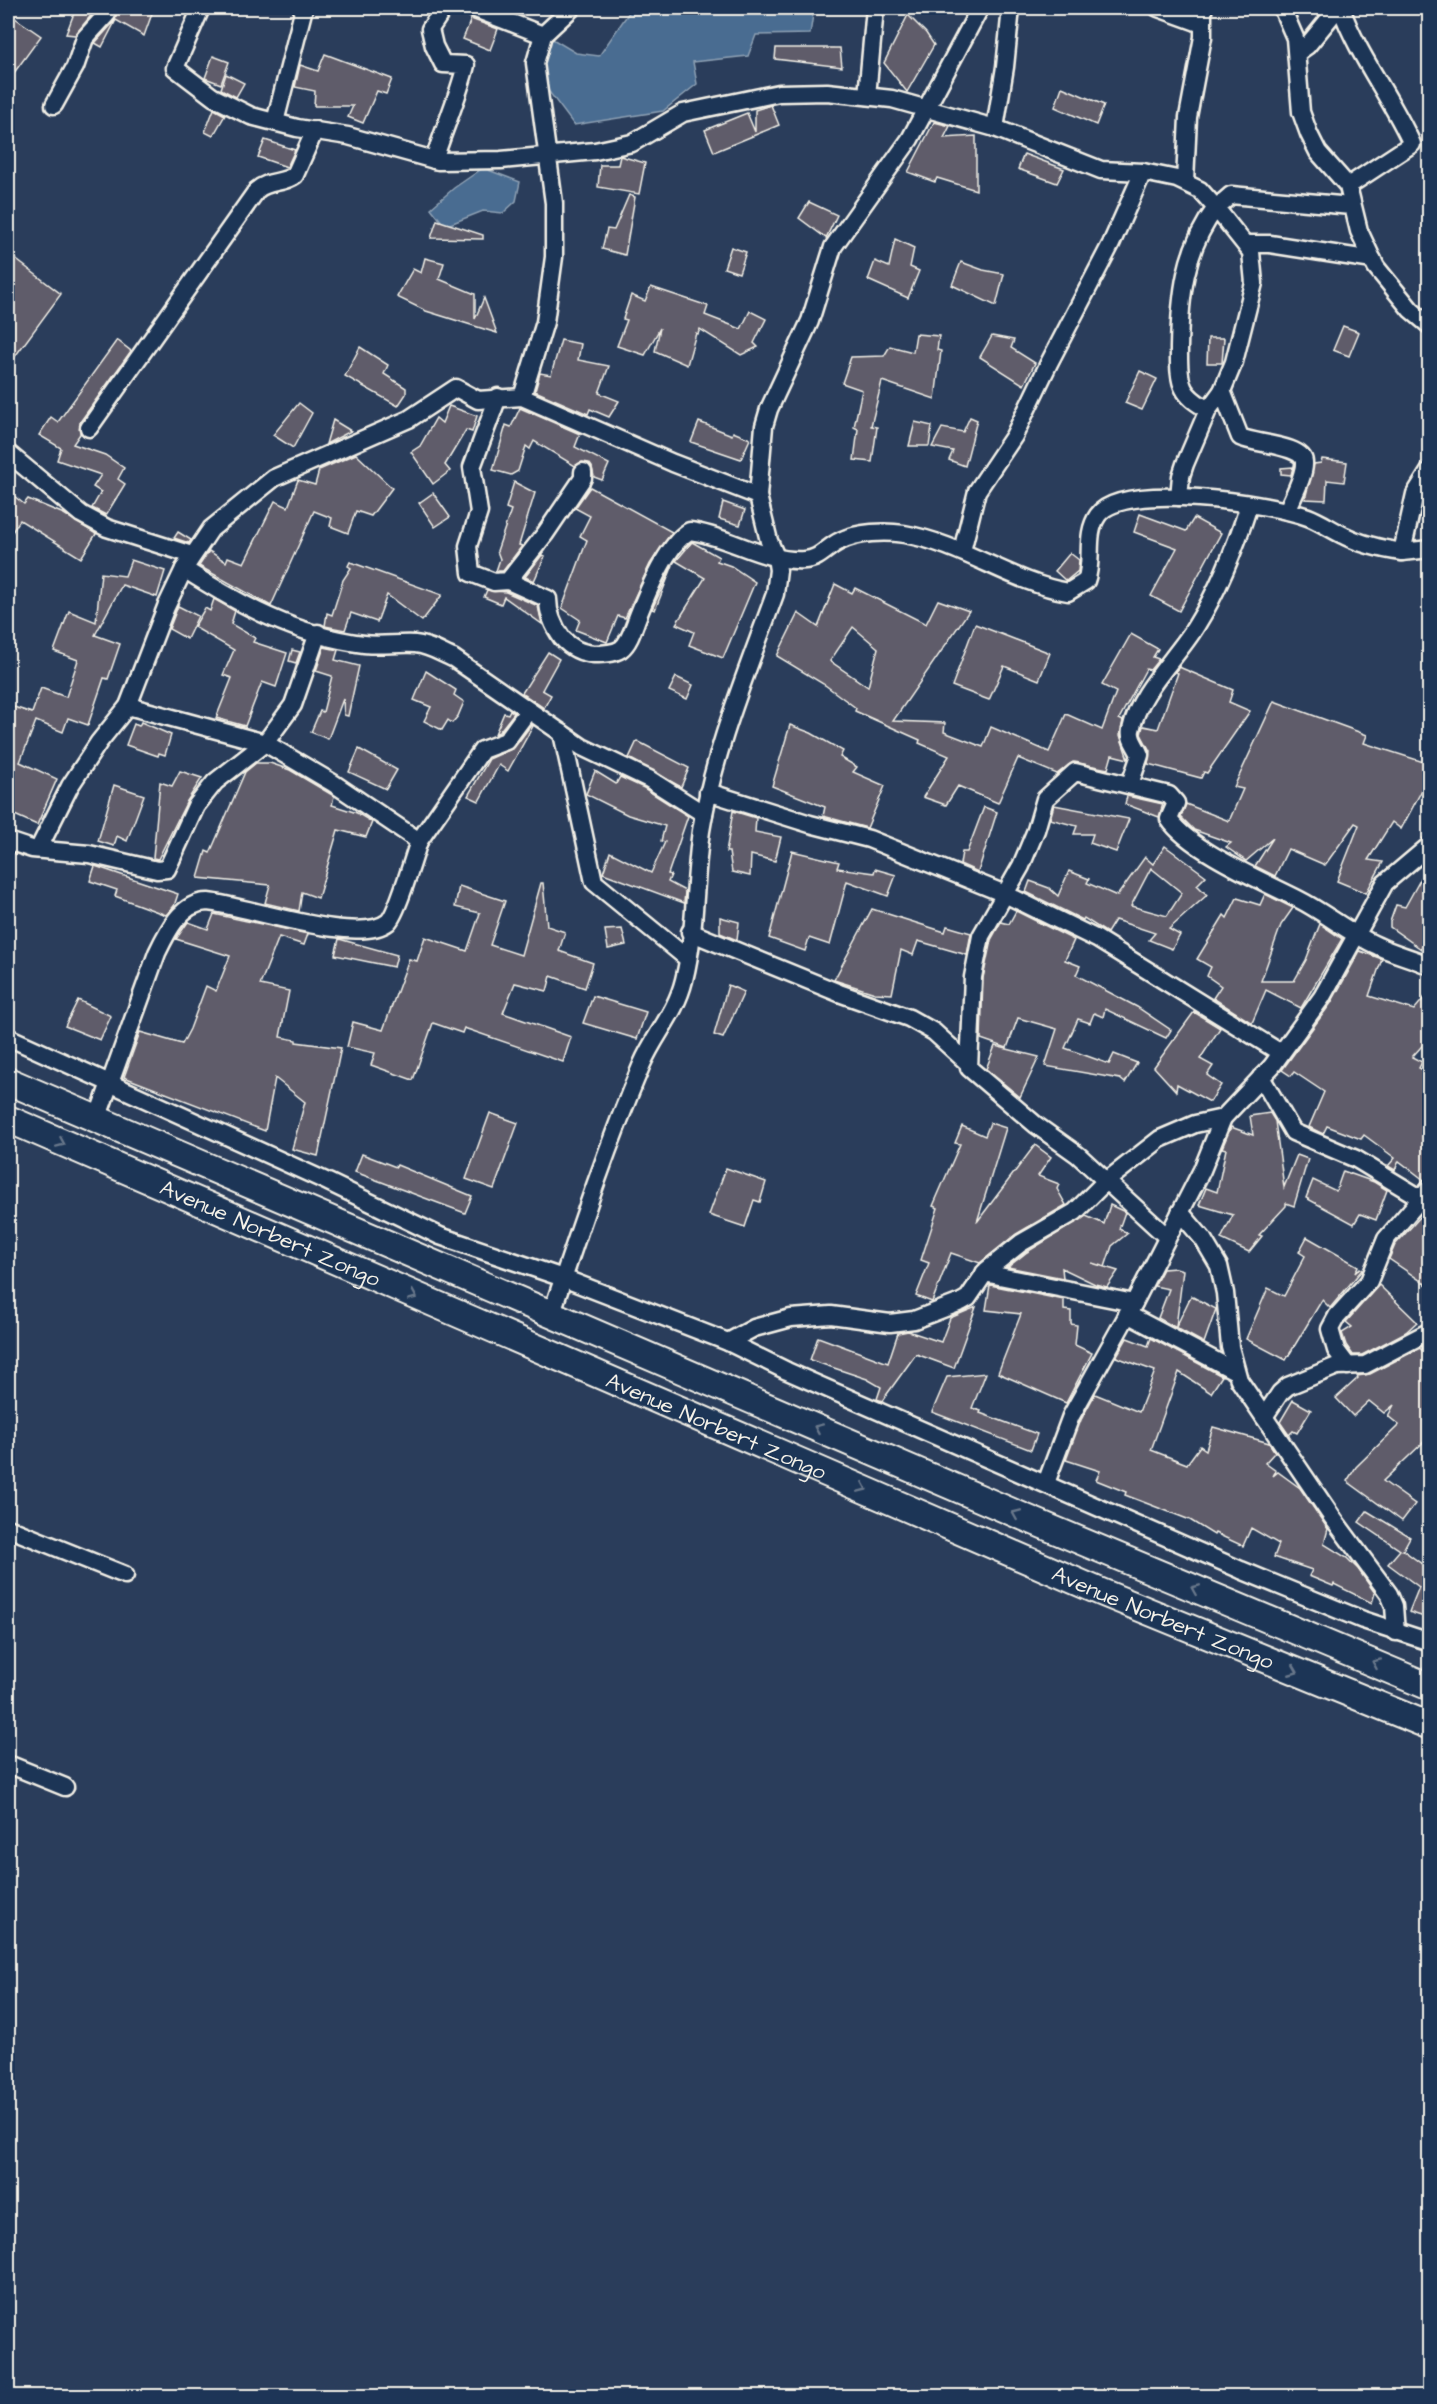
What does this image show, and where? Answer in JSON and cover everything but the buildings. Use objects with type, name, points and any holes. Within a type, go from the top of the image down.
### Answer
[{"type":"main road","name":"Avenue Norbert Zongo","points":[[8,1081],[550,1315],[1430,1687]]},
{"type":"main road","name":"Avenue Norbert Zongo","points":[[8,1119],[1101,1593],[1430,1726]]},
{"type":"street","points":[[54,105],[59,92],[75,67],[85,38],[106,15],[108,8]]},
{"type":"street","points":[[201,8],[176,60],[175,70],[230,107],[275,122],[348,136],[434,160],[467,161],[579,154],[632,143],[683,112],[779,93],[827,92],[892,99],[995,128],[1101,170],[1143,172],[1185,182],[1200,190],[1246,244],[1253,258],[1254,283],[1234,362],[1222,391],[1208,410],[1181,476],[1179,497]]},
{"type":"street","points":[[275,122],[304,8]]},
{"type":"street","points":[[434,160],[444,135],[448,113],[458,95],[466,65],[443,64],[434,46],[430,29],[444,8]]},
{"type":"street","points":[[472,8],[543,35]]},
{"type":"street","points":[[522,397],[550,301],[554,203],[534,74],[536,51],[543,35],[572,8]]},
{"type":"street","points":[[867,96],[875,8]]},
{"type":"street","points":[[550,1315],[600,1168],[642,1063],[675,1008],[688,959],[708,792],[727,726],[775,594],[778,570],[776,557],[769,541],[758,496],[766,418],[810,321],[833,248],[910,139],[950,59],[967,35],[980,8]]},
{"type":"street","points":[[995,128],[1005,68],[1011,8]]},
{"type":"street","points":[[1158,8],[1203,16],[1203,37],[1188,117],[1185,182]]},
{"type":"street","points":[[1282,8],[1293,31],[1297,53],[1301,112],[1309,134],[1318,152],[1348,186],[1359,231],[1373,260],[1389,285],[1411,310],[1430,326]]},
{"type":"street","points":[[1297,53],[1308,46],[1340,8],[1352,38],[1399,116],[1412,144],[1348,186]]},
{"type":"street","points":[[89,428],[257,190],[264,183],[289,179],[295,175],[315,130]]},
{"type":"street","points":[[962,551],[977,491],[1014,436],[1048,363],[1111,244],[1143,172]]},
{"type":"street","points":[[1208,410],[1190,398],[1182,382],[1179,313],[1184,282],[1199,234],[1216,208],[1232,195],[1352,206]]},
{"type":"street","points":[[1246,244],[1270,244],[1373,260]]},
{"type":"street","points":[[39,848],[70,786],[99,742],[128,706],[166,607],[188,562],[211,529],[226,514],[274,478],[409,419],[456,388],[478,400],[522,397],[673,463],[758,496]]},
{"type":"street","points":[[1222,391],[1240,437],[1293,449],[1302,457],[1304,462],[1301,474],[1287,511]]},
{"type":"street","points":[[498,398],[472,467],[478,512],[468,546],[468,564],[471,573],[494,582],[508,581],[548,599],[548,609],[568,644],[584,653],[600,654],[621,648],[628,639],[649,589],[680,536],[690,531],[776,557],[809,560],[819,556],[841,540],[877,533],[913,536],[962,551],[1036,583],[1068,592],[1086,581],[1090,571],[1090,538],[1095,520],[1104,509],[1143,496],[1179,497],[1287,511],[1314,519],[1360,543],[1402,552],[1430,549]]},
{"type":"street","points":[[8,453],[90,519],[188,562],[236,602],[284,624],[318,633],[364,644],[416,644],[453,658],[582,747],[649,779],[704,814]]},
{"type":"street","points":[[1402,552],[1415,494],[1430,470]]},
{"type":"street","points":[[508,581],[545,534],[583,478],[583,472]]},
{"type":"street","points":[[1130,784],[1140,755],[1131,738],[1134,722],[1150,691],[1197,625],[1230,557],[1249,505]]},
{"type":"street","points":[[8,841],[32,849],[89,854],[164,871],[169,866],[196,806],[215,782],[265,743],[293,705],[318,633]]},
{"type":"street","points":[[128,706],[265,743],[366,803],[419,841]]},
{"type":"street","points":[[97,1119],[158,953],[167,932],[185,910],[199,902],[208,902],[340,929],[364,930],[382,925],[394,914],[419,841],[482,750],[506,741],[528,711]]},
{"type":"street","points":[[562,734],[594,882],[688,959]]},
{"type":"street","points":[[968,1063],[975,958],[987,922],[1021,866],[1036,830],[1045,799],[1074,772],[1130,784],[1173,797],[1176,803],[1169,819],[1195,842],[1253,878],[1298,899],[1357,936],[1394,954],[1430,966]]},
{"type":"street","points":[[708,792],[810,825],[869,839],[1005,894],[1097,939],[1281,1053]]},
{"type":"street","points":[[1046,1483],[1071,1416],[1180,1212],[1206,1161],[1223,1118],[1281,1053],[1322,997],[1385,883],[1430,845]]},
{"type":"street","points":[[690,932],[839,993],[909,1018],[934,1032],[968,1063],[974,1074],[1078,1155],[1166,1236]]},
{"type":"street","points":[[8,1037],[328,1182],[440,1236],[563,1278],[728,1342],[787,1371],[1241,1570],[1396,1632],[1430,1642]]},
{"type":"street","points":[[1261,1077],[1293,1132],[1356,1159],[1426,1194],[1386,1239],[1369,1281],[1337,1316],[1330,1329],[1336,1350],[1348,1366]]},
{"type":"street","points":[[728,1342],[754,1328],[791,1318],[831,1315],[890,1323],[914,1320],[964,1301],[984,1273],[1021,1243],[1075,1212],[1106,1182],[1170,1134],[1223,1118]]},
{"type":"street","points":[[1180,1212],[1203,1239],[1219,1266],[1236,1371],[1264,1417],[1389,1594],[1394,1606],[1396,1632]]},
{"type":"street","points":[[984,1273],[1130,1309],[1236,1371]]},
{"type":"street","points":[[1264,1417],[1280,1393],[1288,1386],[1337,1366],[1365,1365],[1430,1331]]},
{"type":"street","points":[[8,1528],[125,1575]]},
{"type":"street","points":[[8,1764],[65,1786]]},
{"type":"water","points":[[632,8],[814,8],[810,34],[756,35],[748,56],[693,62],[697,84],[663,111],[574,125],[544,85],[544,45],[551,38],[576,53],[599,56]]},
{"type":"water","points":[[483,168],[520,182],[516,201],[503,213],[483,211],[445,226],[431,208],[454,188]]}]
